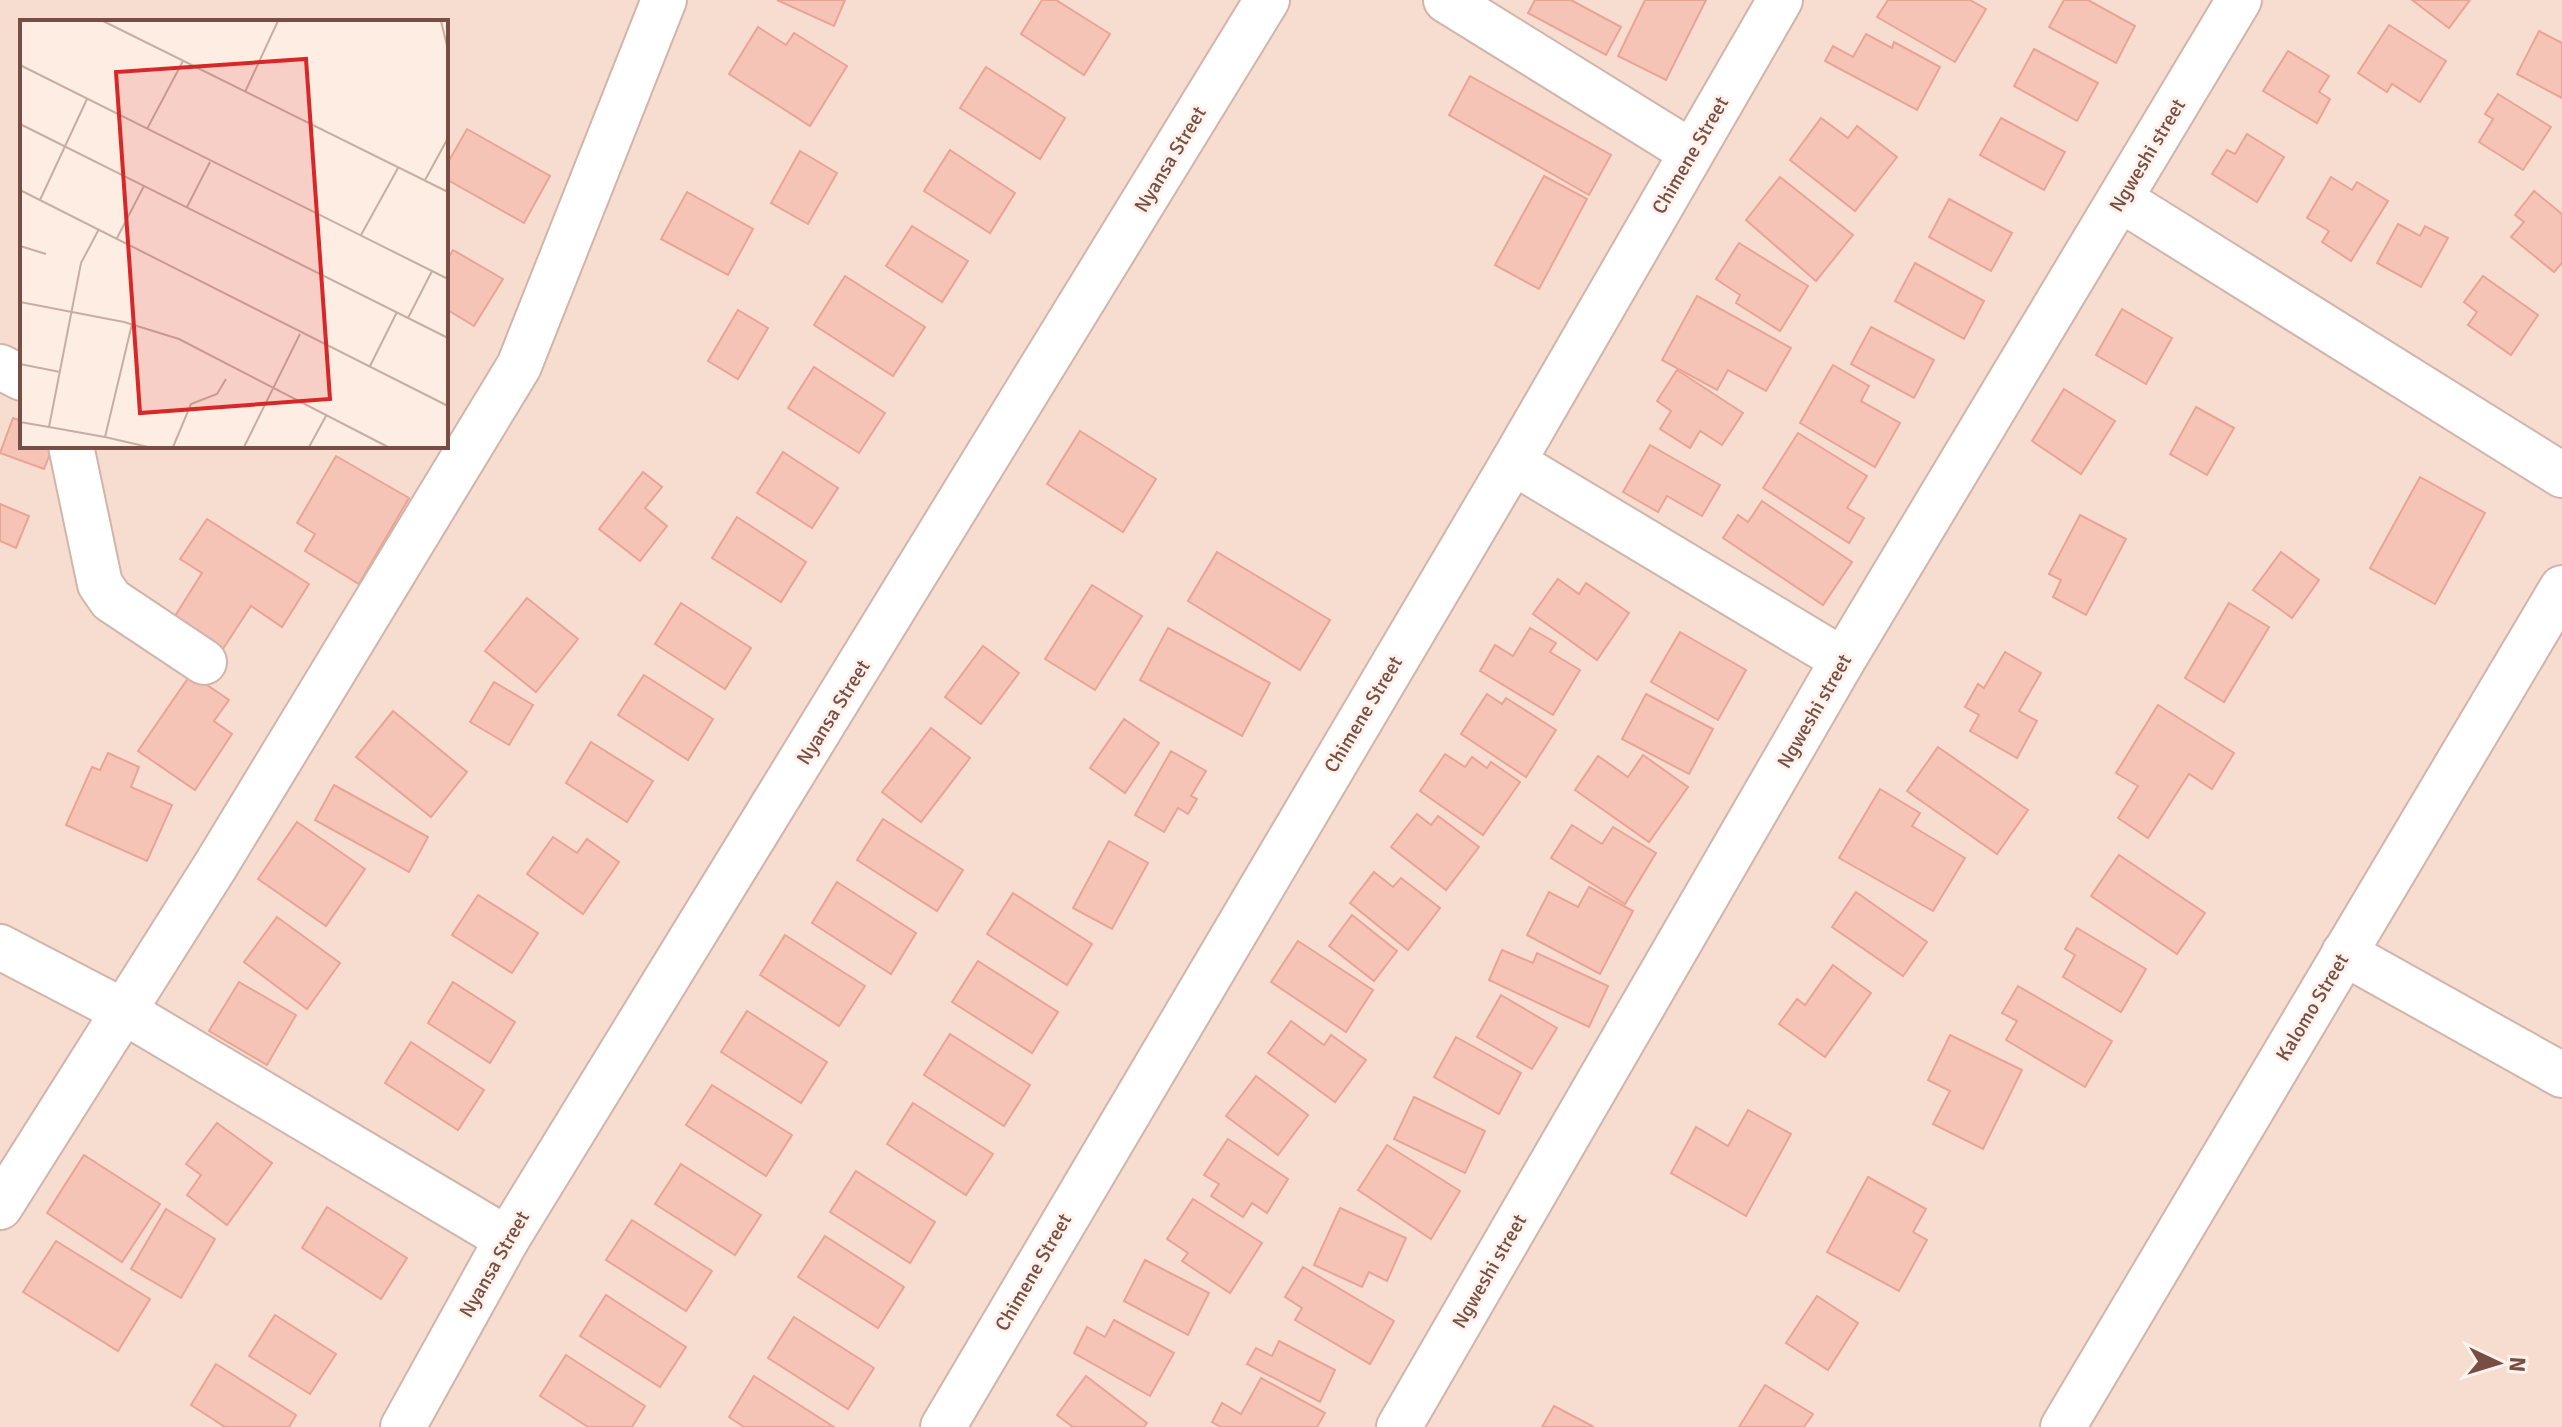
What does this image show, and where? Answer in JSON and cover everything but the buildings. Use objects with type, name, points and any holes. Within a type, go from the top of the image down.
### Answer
[{"type":"street","points":[[0,1207],[125,1012],[519,366],[664,0]]},
{"type":"street","name":"Nyansa Street","points":[[403,1427],[507,1239],[1267,0]]},
{"type":"street","points":[[1446,0],[1691,152]]},
{"type":"street","name":"Chimene Street","points":[[943,1427],[1513,462],[1780,0]]},
{"type":"street","name":"Ngweshi street","points":[[1399,1427],[1843,660],[2239,0]]},
{"type":"street","points":[[2120,199],[2562,475]]},
{"type":"street","points":[[0,367],[20,377]]},
{"type":"street","points":[[71,448],[100,584],[111,600],[204,662]]},
{"type":"street","points":[[1513,462],[1843,660]]},
{"type":"street","name":"Kalomo Street","points":[[2063,1427],[2562,588]]},
{"type":"street","points":[[0,947],[125,1012],[507,1239]]},
{"type":"street","points":[[2344,953],[2562,1075]]},
{"type":"shaded area","points":[[0,0],[2562,0],[2562,1427],[0,1427]]}]
